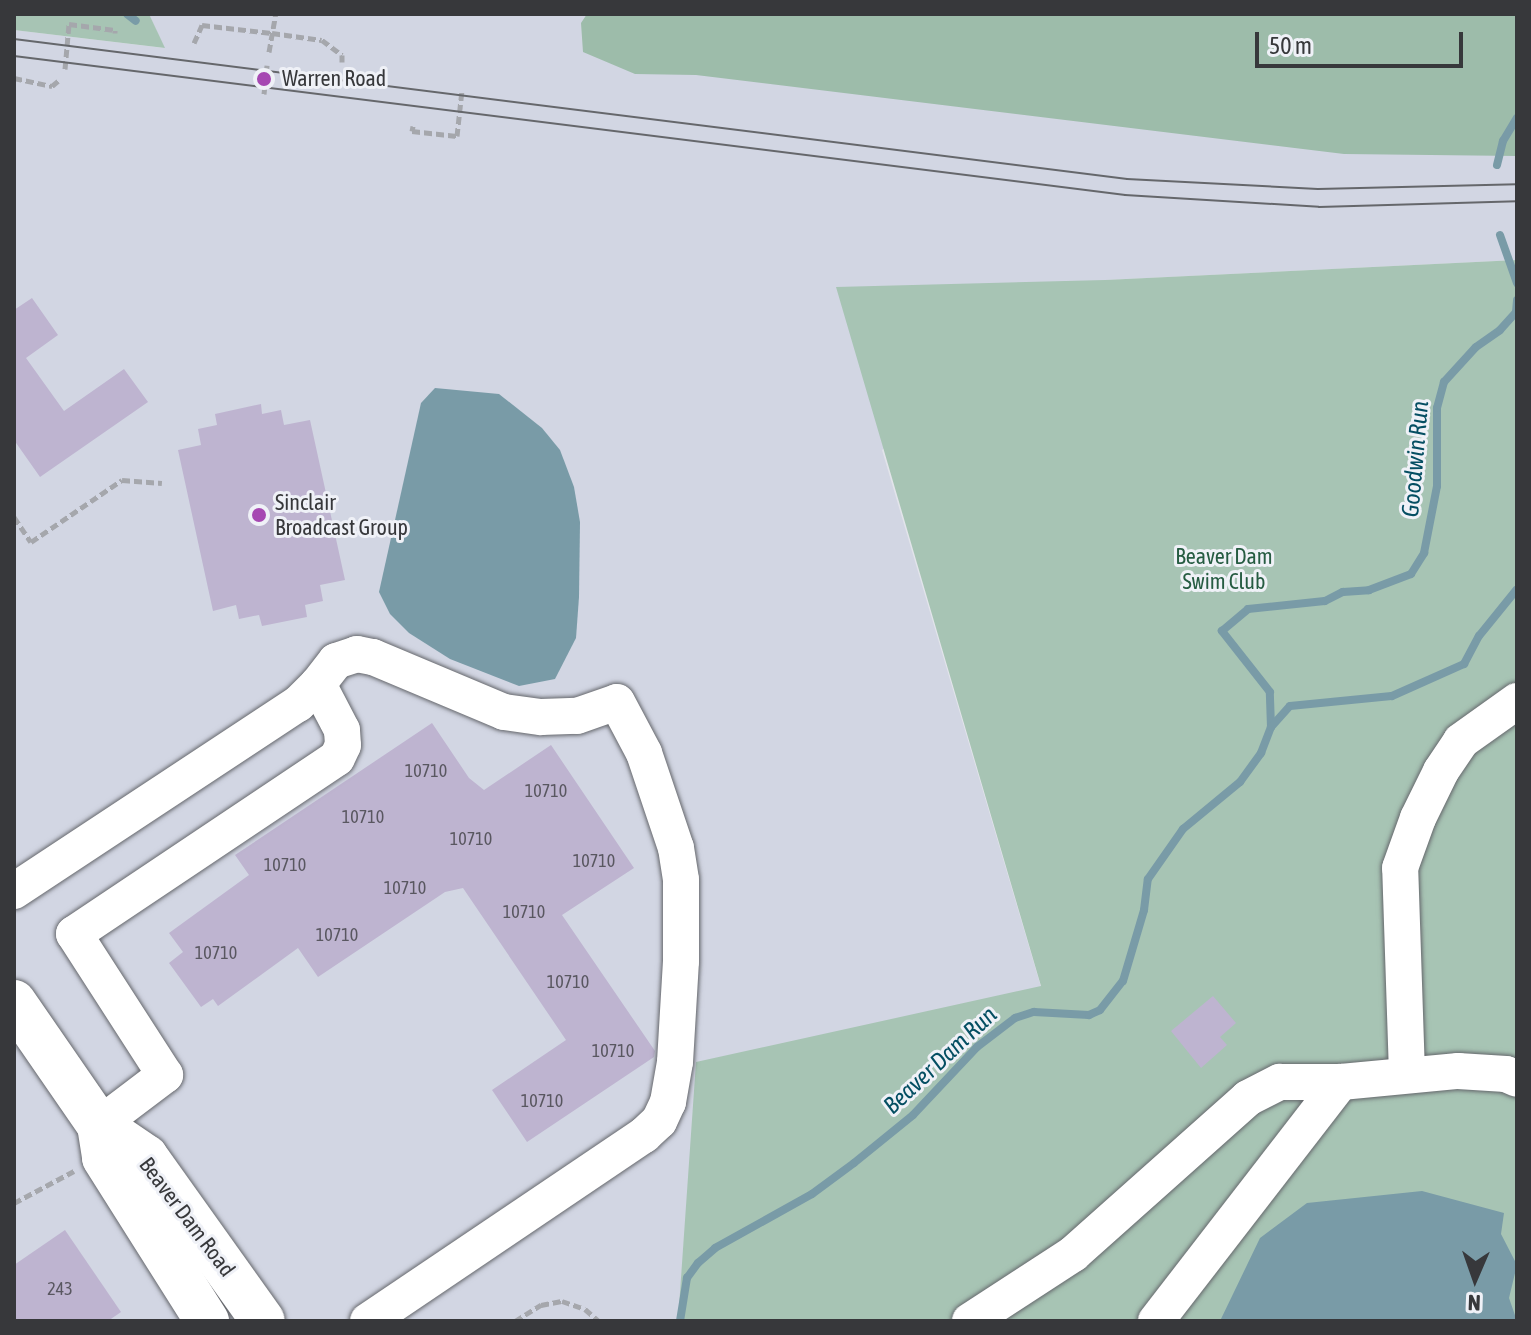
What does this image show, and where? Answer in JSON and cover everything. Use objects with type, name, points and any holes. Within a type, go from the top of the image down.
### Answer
[{"type":"main road","name":"Beaver Dam Road","points":[[14,1002],[99,1125],[146,1157],[263,1321]]},
{"type":"main road","name":"Beaver Dam Road","points":[[99,1125],[104,1158],[207,1321]]},
{"type":"main road","points":[[149,1228],[176,1321]]},
{"type":"lane","points":[[14,891],[298,704],[336,661],[357,654],[373,657],[504,712],[541,717],[577,716],[617,702],[644,753],[676,848],[681,880],[681,961],[675,1062],[668,1102],[659,1121],[644,1135],[368,1321]]},
{"type":"lane","points":[[99,1125],[165,1075],[74,934],[337,758],[343,745],[342,730],[318,684]]},
{"type":"lane","points":[[1407,1074],[1400,868],[1418,818],[1461,741],[1517,701]]},
{"type":"lane","points":[[970,1321],[1073,1254],[1248,1098],[1280,1082],[1341,1082],[1458,1071],[1506,1074],[1517,1079]]},
{"type":"lane","points":[[1156,1321],[1341,1082]]},
{"type":"path","points":[[269,52],[276,14]]},
{"type":"path","points":[[65,69],[69,24],[115,30],[115,33]]},
{"type":"path","points":[[194,43],[202,25],[272,33],[322,40],[342,55],[342,62]]},
{"type":"path","points":[[264,94],[267,65]]},
{"type":"path","points":[[14,78],[52,86],[58,81]]},
{"type":"path","points":[[413,126],[412,131],[457,136],[462,90]]},
{"type":"path","points":[[14,517],[31,542],[122,480],[162,483]]},
{"type":"path","points":[[14,1203],[82,1168]]},
{"type":"path","points":[[515,1321],[541,1305],[562,1301],[585,1309],[599,1321]]},
{"type":"shaded area","points":[[149,14],[1346,14],[1517,152],[1517,260],[1105,280],[882,450],[1041,987],[881,1022],[684,1244],[678,1321],[14,1321],[14,30],[164,48]]},
{"type":"green space","points":[[14,14],[149,14],[165,48],[14,30]]},
{"type":"green space","points":[[587,14],[1517,14],[1517,156],[1344,154],[696,75],[635,74],[583,52],[581,23]]},
{"type":"green space","name":"Beaver Dam Swim Club","points":[[1517,260],[1517,1321],[678,1321],[696,1062],[1041,986],[836,287],[1105,280]]},
{"type":"water","points":[[435,388],[499,394],[542,428],[560,450],[574,487],[580,522],[579,597],[576,638],[555,679],[519,686],[450,659],[409,633],[390,614],[379,592],[421,403]]},
{"type":"water","points":[[1422,1191],[1504,1213],[1501,1234],[1517,1265],[1509,1298],[1517,1321],[1220,1321],[1260,1238],[1307,1203]]},
{"type":"building","points":[[32,298],[58,335],[26,358],[64,411],[124,369],[148,402],[40,477],[14,440],[14,310]]},
{"type":"building","points":[[261,404],[262,414],[281,410],[284,425],[310,420],[345,580],[320,585],[323,601],[305,605],[307,617],[262,626],[259,615],[239,619],[236,605],[213,611],[178,450],[201,445],[198,429],[217,425],[215,414]]},
{"type":"building","points":[[432,723],[469,778],[484,790],[551,745],[634,868],[562,915],[655,1051],[654,1057],[527,1142],[492,1090],[566,1040],[463,888],[445,892],[318,977],[298,948],[218,1006],[213,999],[201,1007],[169,963],[183,952],[169,933],[249,875],[235,855]]},
{"type":"building","points":[[1213,996],[1236,1023],[1220,1037],[1227,1045],[1201,1068],[1171,1031]]},
{"type":"building","points":[[65,1230],[121,1312],[108,1321],[14,1321],[14,1265]]},
{"type":"waterway","points":[[127,14],[136,21]]},
{"type":"waterway","name":"Goodwin Run","points":[[1497,165],[1503,141],[1517,118]]},
{"type":"waterway","name":"Goodwin Run","points":[[1500,235],[1517,283]]},
{"type":"waterway","name":"Goodwin Run","points":[[1271,727],[1270,692],[1222,631],[1248,609],[1325,601],[1343,592],[1369,590],[1411,574],[1424,553],[1437,486],[1437,408],[1444,382],[1476,347],[1500,330],[1516,312],[1517,300]]},
{"type":"waterway","name":"Beaver Dam Run","points":[[680,1321],[687,1278],[698,1263],[715,1248],[812,1194],[854,1163],[913,1115],[977,1047],[1015,1018],[1034,1012],[1089,1015],[1100,1010],[1123,981],[1144,910],[1148,879],[1183,829],[1240,782],[1261,753],[1271,727],[1290,706],[1392,696],[1464,664],[1479,636],[1517,589]]},
{"type":"tram line","points":[[14,39],[1127,179],[1318,189],[1517,184]]},
{"type":"tram line","points":[[14,56],[1125,195],[1319,207],[1517,201]]},
{"type":"place","name":"Warren Road","points":[[264,79]]},
{"type":"place","name":"Sinclair Broadcast Group","points":[[259,515]]}]
